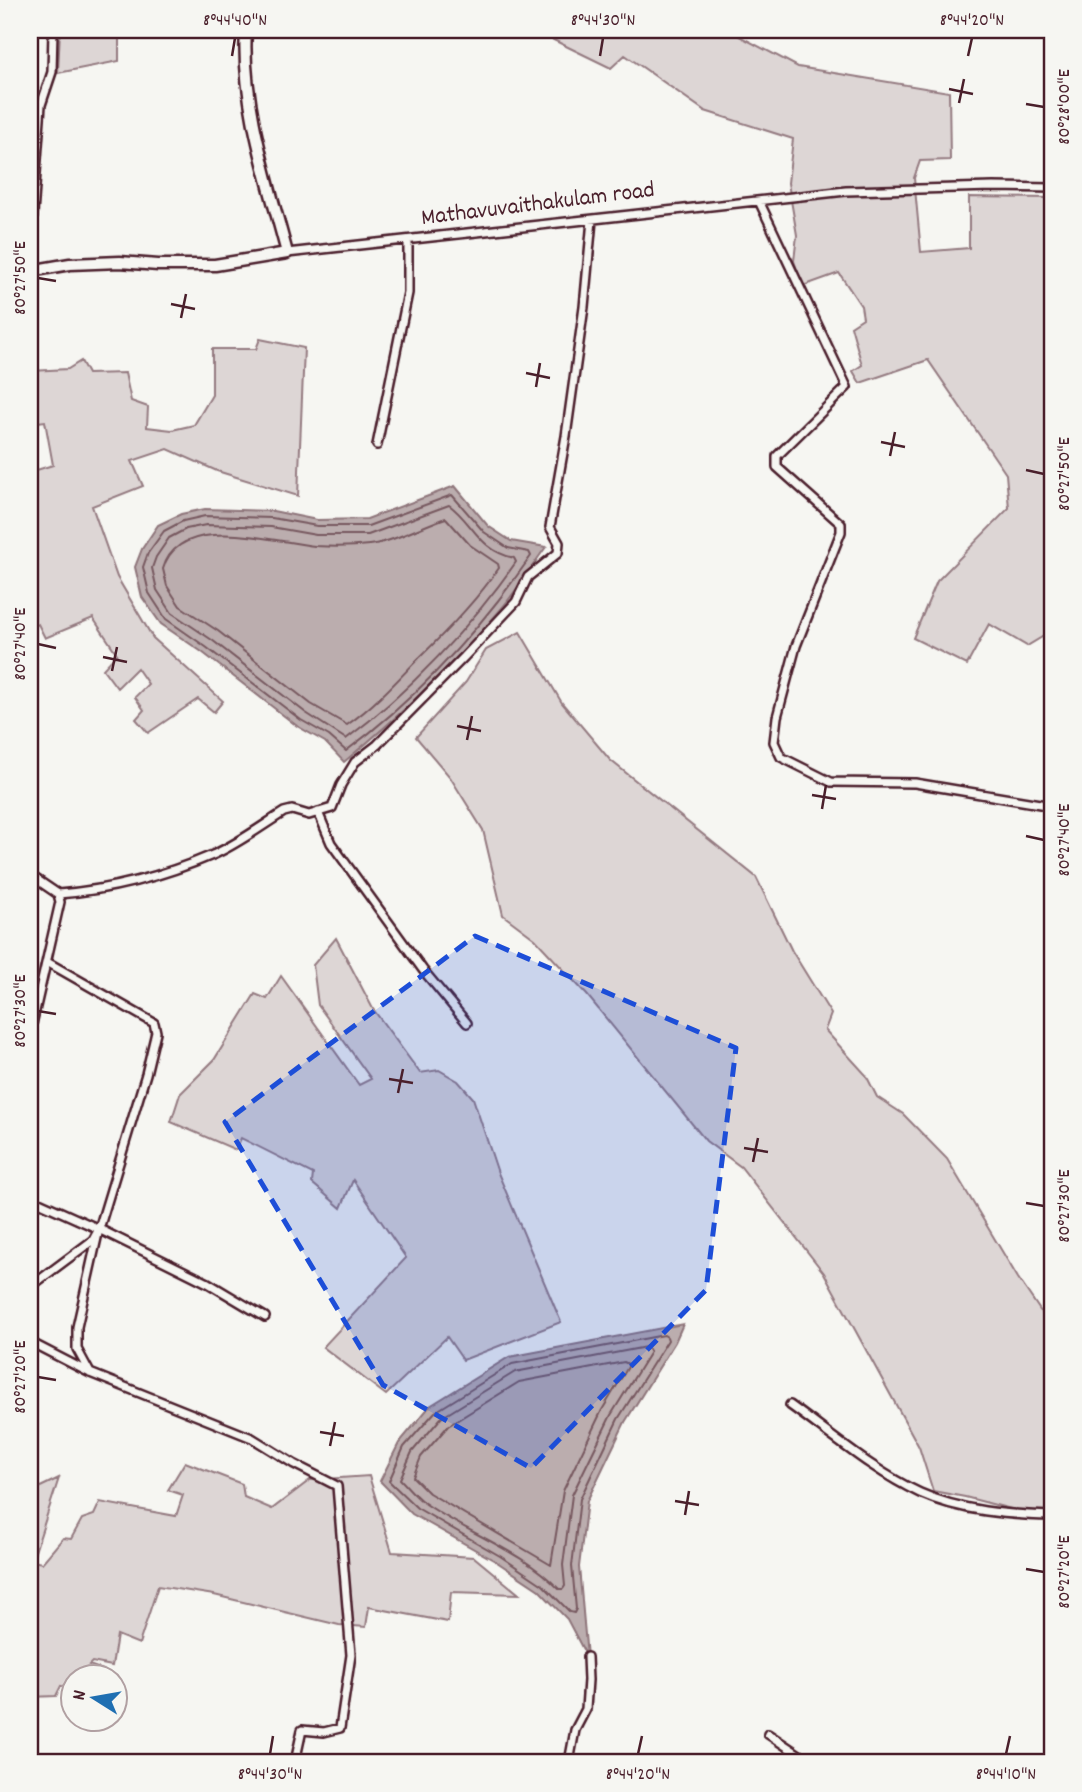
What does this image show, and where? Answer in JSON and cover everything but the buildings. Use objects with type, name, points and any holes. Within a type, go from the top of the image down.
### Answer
[{"type":"street","points":[[30,255],[41,105],[52,72],[53,30]]},
{"type":"street","points":[[246,30],[244,57],[260,154],[287,253]]},
{"type":"street","name":"Mathavuvaithakulam road","points":[[30,271],[70,264],[120,262],[215,265],[287,253],[846,191],[1052,188]]},
{"type":"street","points":[[759,201],[847,387],[777,456],[777,467],[841,524],[841,532],[796,646],[777,717],[774,741],[781,757],[831,782],[915,783],[1052,806]]},
{"type":"street","points":[[30,875],[58,894],[89,891],[152,876],[217,853],[284,812],[292,810],[309,815],[332,808],[355,762],[377,746],[516,602],[528,577],[558,553],[559,543],[550,527],[584,307],[592,220]]},
{"type":"street","points":[[377,445],[408,293],[408,241]]},
{"type":"street","points":[[318,812],[331,843],[423,970],[467,1023]]},
{"type":"street","points":[[30,1033],[60,902],[58,894]]},
{"type":"street","points":[[47,962],[154,1023],[156,1032],[99,1229],[77,1327],[77,1349],[90,1373]]},
{"type":"street","points":[[30,1198],[208,1283],[265,1318]]},
{"type":"street","points":[[30,1287],[93,1240],[99,1229]]},
{"type":"street","points":[[30,1342],[90,1373],[252,1438],[337,1486],[351,1655],[340,1728],[324,1732],[302,1730],[295,1762]]},
{"type":"street","points":[[790,1405],[883,1472],[921,1494],[968,1507],[1017,1515],[1052,1516]]},
{"type":"street","points":[[569,1762],[575,1730],[586,1709],[589,1680],[587,1657]]},
{"type":"street","points":[[768,1734],[810,1762]]},
{"type":"highlighted area","points":[[475,936],[736,1048],[706,1290],[531,1468],[383,1385],[225,1122]]},
{"type":"shaded area","points":[[60,30],[119,30],[119,61],[58,73]]},
{"type":"shaded area","points":[[533,30],[728,30],[798,67],[949,92],[950,160],[920,161],[914,178],[921,252],[969,248],[969,197],[1052,198],[1052,631],[1027,646],[989,624],[967,665],[913,638],[937,581],[1009,508],[1006,474],[928,360],[860,383],[853,371],[862,365],[851,326],[863,318],[861,306],[839,273],[803,286],[794,261],[797,235],[788,183],[793,139],[705,111],[625,55],[611,68]]},
{"type":"shaded area","points":[[260,339],[304,348],[298,496],[217,471],[168,449],[132,461],[143,486],[92,506],[117,577],[153,638],[223,701],[214,712],[198,699],[148,733],[136,719],[144,710],[135,697],[148,684],[137,668],[117,688],[103,669],[117,654],[93,618],[45,638],[38,624],[30,627],[30,472],[53,465],[45,421],[30,423],[30,369],[68,369],[81,361],[88,374],[125,373],[131,401],[148,407],[147,427],[172,430],[194,425],[212,395],[212,349],[256,349]]},
{"type":"shaded area","points":[[520,632],[562,703],[610,760],[756,877],[792,951],[831,1014],[825,1030],[866,1075],[877,1097],[903,1114],[947,1159],[1018,1278],[1052,1328],[1052,1512],[1015,1510],[933,1491],[919,1447],[824,1273],[741,1167],[706,1141],[587,995],[535,939],[503,915],[483,830],[450,777],[416,737],[466,682],[486,650]]},
{"type":"shaded area","points":[[336,938],[373,1009],[420,1073],[439,1070],[458,1081],[473,1098],[498,1173],[561,1322],[463,1360],[447,1337],[386,1395],[323,1347],[406,1258],[353,1180],[341,1208],[312,1183],[313,1174],[241,1138],[236,1150],[171,1122],[180,1094],[214,1060],[255,994],[267,999],[281,976],[359,1085],[371,1079],[318,1005],[313,965]]},
{"type":"shaded area","points":[[185,1462],[242,1484],[244,1497],[272,1509],[310,1480],[369,1476],[392,1552],[474,1557],[519,1594],[451,1592],[448,1622],[369,1607],[366,1627],[339,1625],[214,1595],[158,1586],[139,1644],[117,1635],[113,1662],[60,1662],[60,1688],[56,1696],[30,1697],[30,1492],[59,1478],[32,1561],[42,1563],[63,1538],[71,1539],[82,1519],[94,1515],[100,1502],[176,1516],[183,1495],[168,1490]]},
{"type":"water","points":[[455,486],[488,526],[511,541],[546,547],[508,601],[465,650],[406,708],[344,762],[325,742],[297,726],[202,652],[161,624],[142,597],[135,567],[142,549],[158,525],[181,514],[205,509],[273,511],[317,520],[367,519]]},
{"type":"water","points":[[683,1324],[675,1342],[625,1422],[587,1501],[579,1567],[587,1657],[567,1619],[539,1590],[497,1562],[412,1514],[380,1481],[399,1443],[430,1406],[509,1357]]}]
